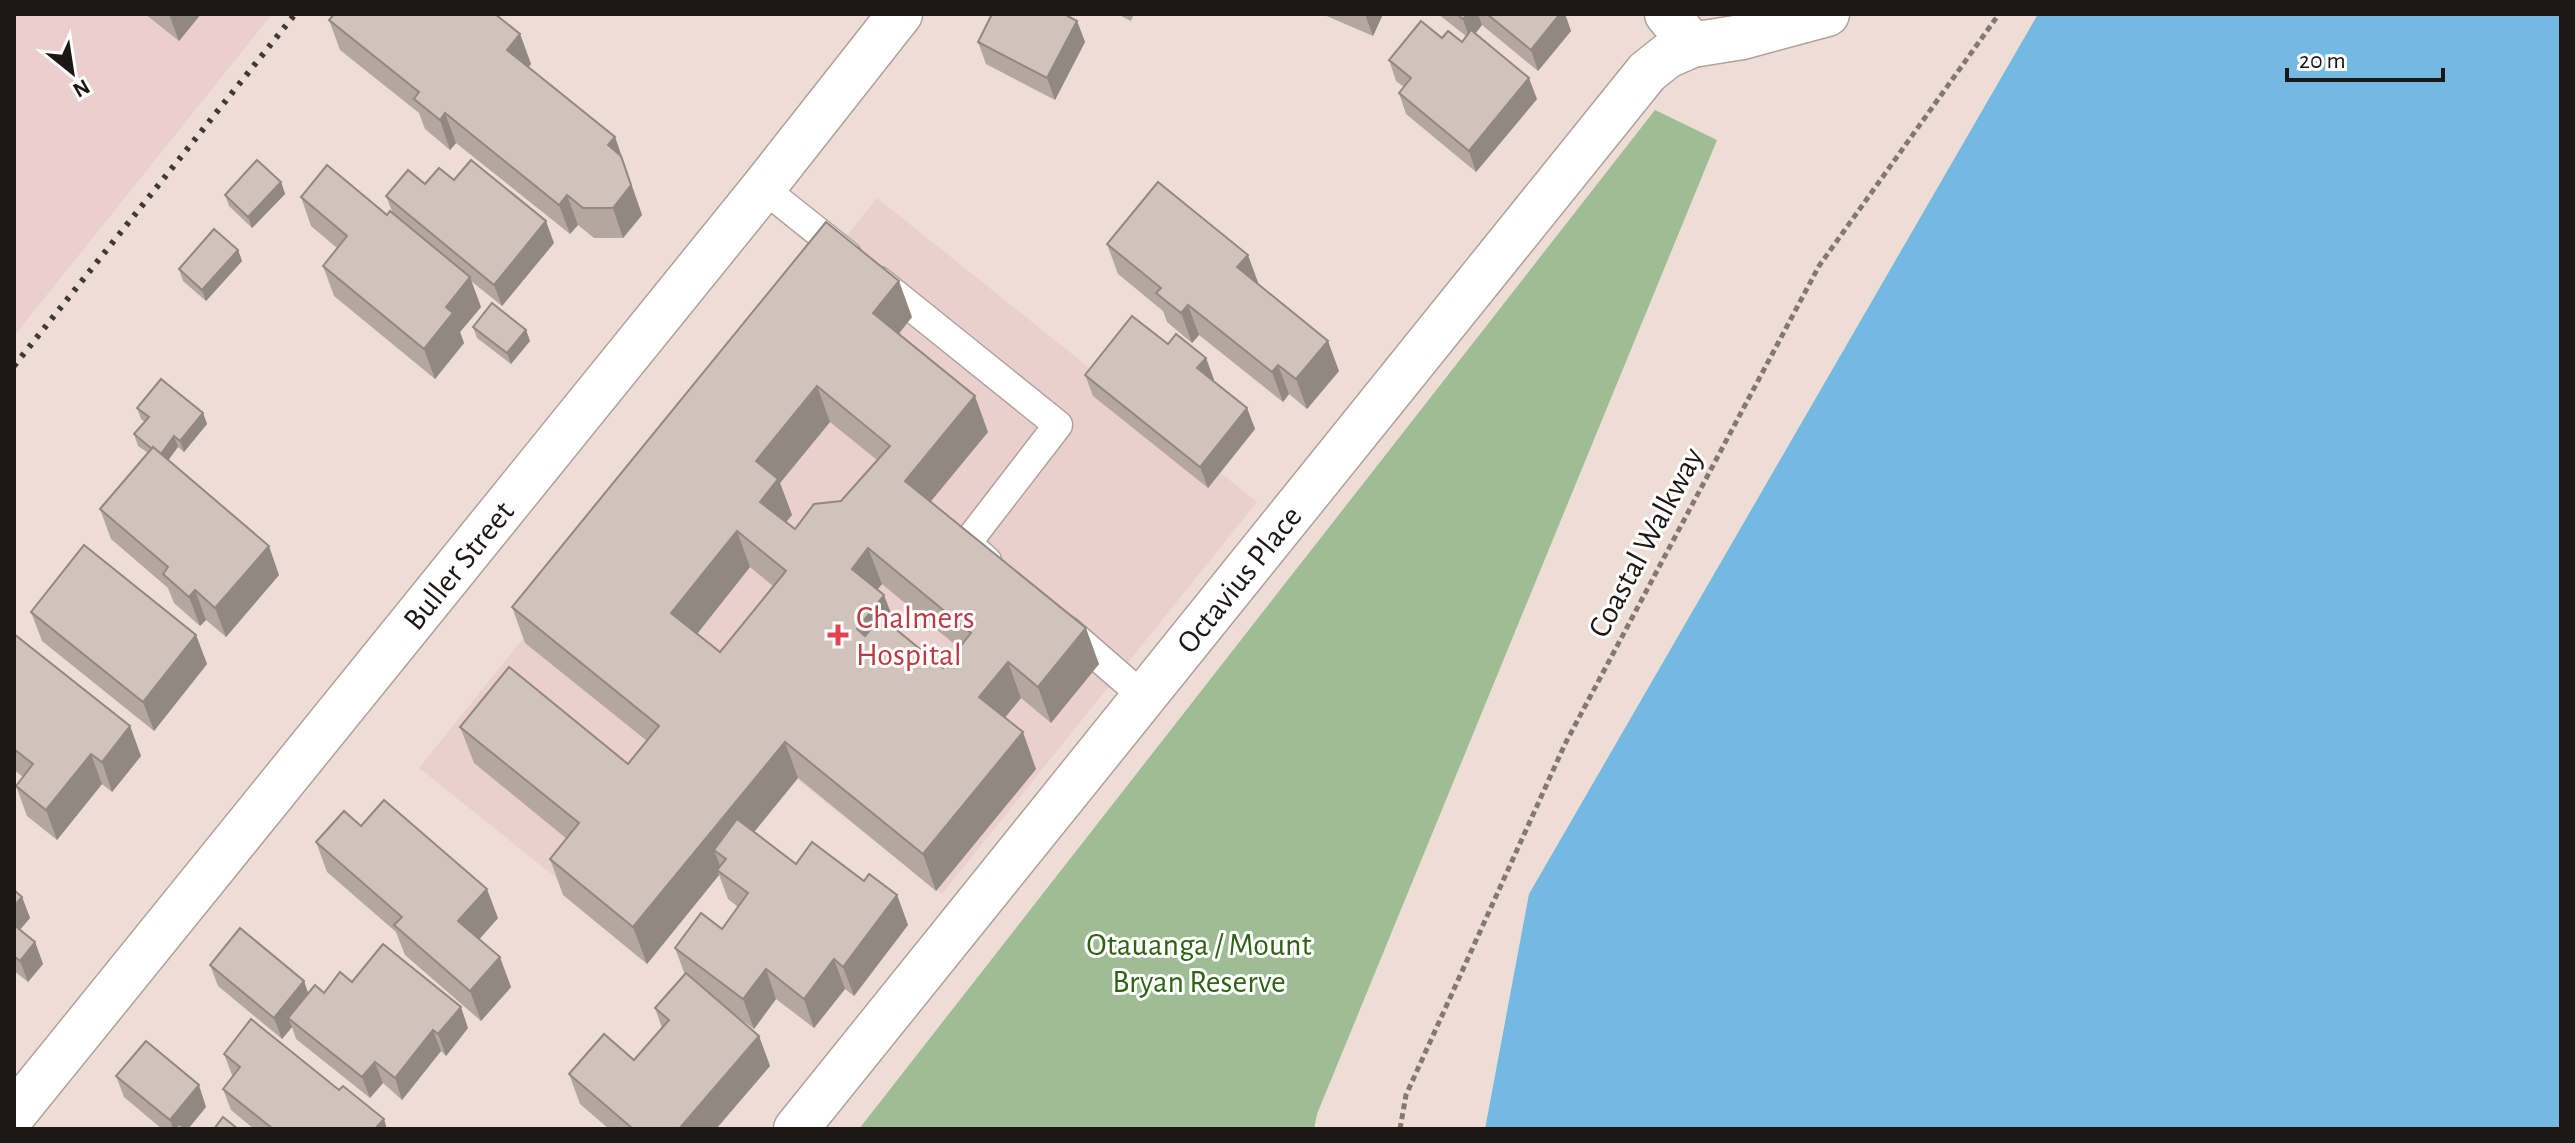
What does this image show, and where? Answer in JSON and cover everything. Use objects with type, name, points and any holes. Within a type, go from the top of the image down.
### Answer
[{"type":"street","name":"Buller Street","points":[[14,1114],[763,188],[900,14]]},
{"type":"street","name":"Octavius Place","points":[[796,1129],[1647,72],[1667,56],[1680,30],[1768,31],[1827,14]]},
{"type":"lane","points":[[763,188],[1058,425],[967,543],[1002,574]]},
{"type":"lane","points":[[1050,615],[1144,697]]},
{"type":"path","name":"Coastal Walkway","points":[[1400,1129],[1406,1095],[1565,744],[1819,266],[1999,14]]},
{"type":"shaded area","points":[[14,14],[272,14],[14,336]]},
{"type":"shaded area","name":"Chalmers Hospital","points":[[877,198],[1257,502],[942,894],[791,775],[649,952],[419,768]]},
{"type":"green space","name":"Otauanga / Mount Bryan Reserve","points":[[1655,110],[1717,140],[1317,1114],[1314,1129],[859,1129]]},
{"type":"water","points":[[2038,14],[2561,14],[2561,1129],[1485,1129],[1529,894]]},
{"type":"building","points":[[334,14],[495,14],[520,34],[507,50],[615,137],[608,145],[621,156],[631,185],[613,208],[583,208],[567,195],[559,205],[445,113],[440,120],[414,99],[419,92],[329,20]]},
{"type":"building","points":[[992,14],[1064,14],[1077,21],[1047,78],[978,42]]},
{"type":"building","points":[[1487,14],[1560,14],[1531,50]]},
{"type":"building","points":[[1421,21],[1442,38],[1448,31],[1462,42],[1471,30],[1529,78],[1469,151],[1399,93],[1411,78],[1389,60]]},
{"type":"building","points":[[257,160],[281,182],[248,217],[225,195]]},
{"type":"building","points":[[471,160],[546,221],[494,285],[386,196],[408,170],[425,184],[439,168],[454,180]]},
{"type":"building","points":[[327,165],[387,215],[390,211],[470,277],[446,307],[453,313],[424,349],[323,266],[347,236],[301,197]]},
{"type":"building","points":[[1158,182],[1248,255],[1237,267],[1328,341],[1296,379],[1278,365],[1272,372],[1188,305],[1181,313],[1156,293],[1161,288],[1107,244]]},
{"type":"building","points":[[826,222],[899,281],[873,313],[975,396],[905,481],[1086,628],[1038,687],[1008,662],[979,697],[1023,732],[923,854],[785,742],[633,927],[550,859],[579,823],[460,727],[509,667],[628,764],[659,726],[512,607]],"holes":[[[817,386],[890,446],[841,501],[814,504],[795,529],[760,502],[778,479],[756,461]],[[737,531],[786,571],[720,652],[671,613]],[[868,548],[971,633],[943,668],[881,617],[865,636],[857,629],[884,595],[852,569]]]},
{"type":"building","points":[[214,229],[238,250],[202,290],[179,269]]},
{"type":"building","points":[[492,303],[526,330],[507,353],[473,327]]},
{"type":"building","points":[[1132,316],[1168,344],[1176,334],[1206,358],[1197,368],[1247,408],[1200,467],[1085,375]]},
{"type":"building","points":[[161,379],[203,413],[180,441],[174,436],[161,454],[134,434],[149,417],[137,408]]},
{"type":"building","points":[[153,447],[269,546],[215,608],[195,590],[189,597],[163,574],[168,567],[100,509]]},
{"type":"building","points":[[84,545],[196,635],[143,702],[31,612]]},
{"type":"building","points":[[14,634],[130,726],[102,762],[91,754],[46,810],[16,786],[33,764],[14,749]]},
{"type":"building","points":[[384,800],[487,889],[458,921],[500,957],[470,991],[394,925],[402,917],[316,842],[344,811],[361,826]]},
{"type":"building","points":[[737,819],[796,864],[812,842],[864,881],[869,874],[897,895],[843,967],[834,959],[804,999],[766,969],[743,999],[675,948],[701,913],[722,929],[748,893],[717,870],[726,859],[714,850]]},
{"type":"building","points":[[14,890],[22,897],[14,906]]},
{"type":"building","points":[[14,925],[35,942],[20,961],[14,956]]},
{"type":"building","points":[[240,928],[304,981],[274,1018],[210,965]]},
{"type":"building","points":[[383,944],[461,1007],[438,1034],[433,1030],[395,1078],[375,1062],[362,1077],[288,1018],[315,985],[324,993],[340,972],[352,982]]},
{"type":"building","points":[[686,973],[759,1036],[679,1129],[633,1129],[569,1074],[604,1034],[634,1060],[669,1020],[655,1008]]},
{"type":"building","points":[[251,1019],[339,1090],[343,1086],[384,1119],[375,1129],[273,1129],[223,1089],[240,1067],[224,1054]]},
{"type":"building","points":[[146,1041],[199,1085],[170,1120],[116,1076]]},
{"type":"building","points":[[223,1117],[238,1129],[214,1129]]},
{"type":"railway","points":[[14,366],[295,14]]},
{"type":"place","name":"Chalmers Hospital","points":[[838,635]]}]
